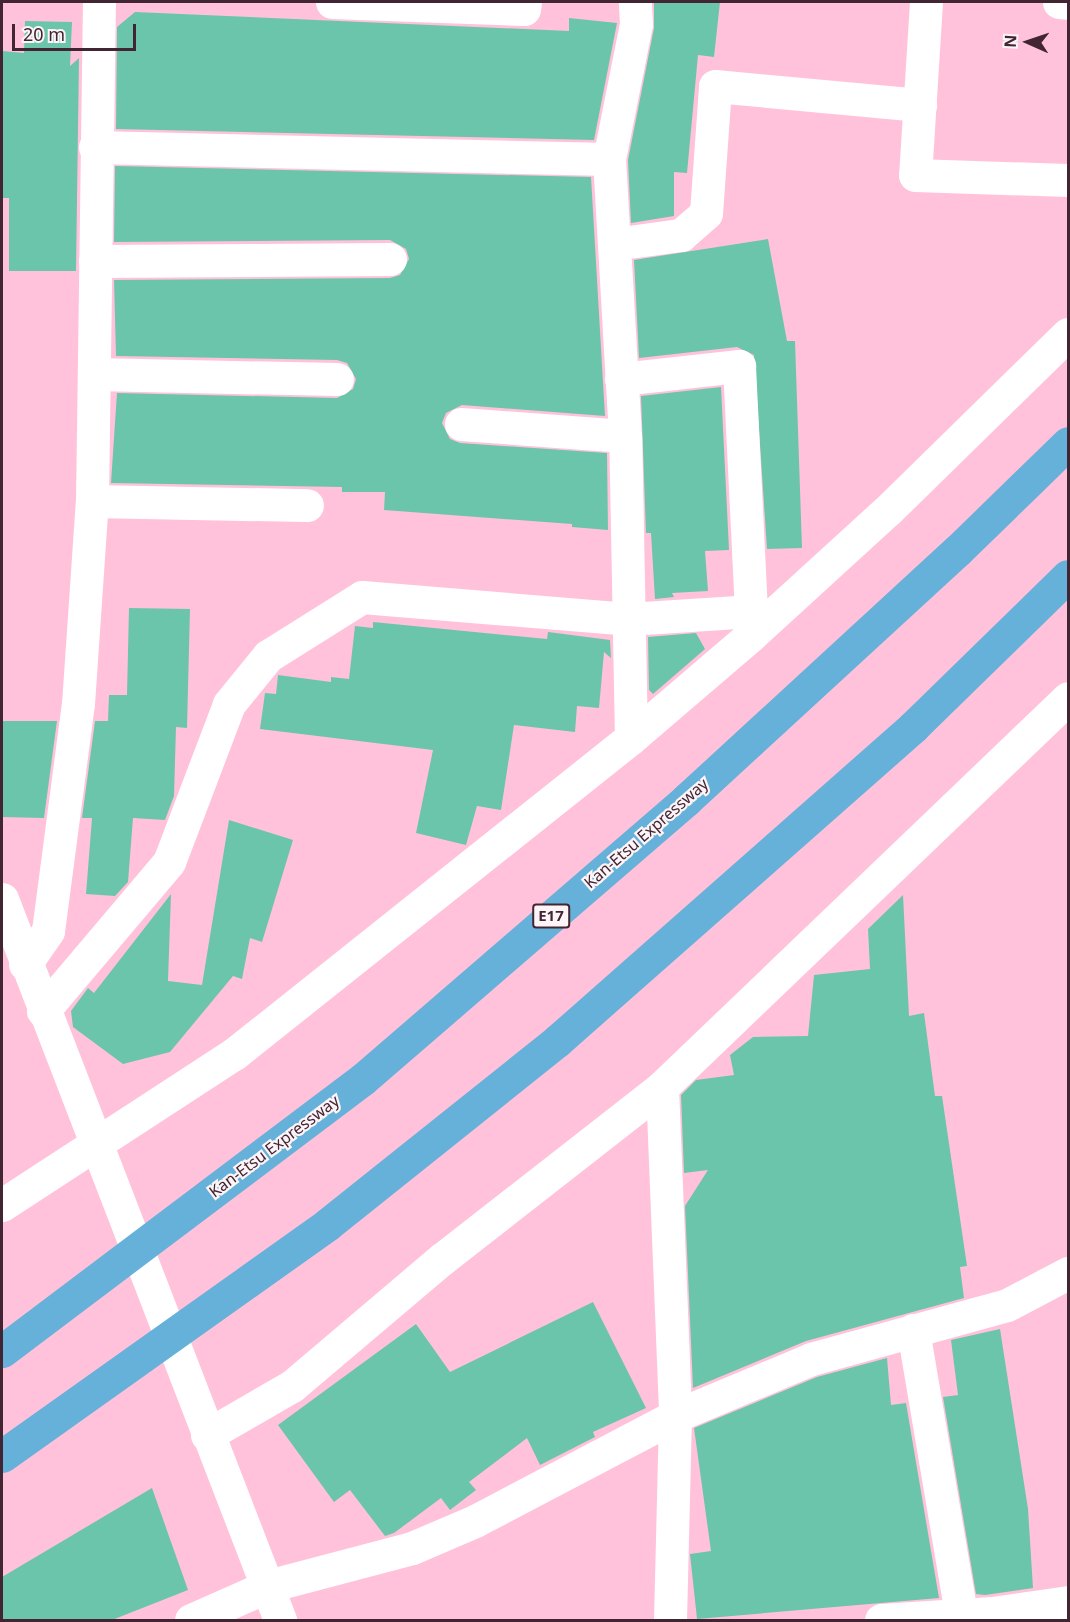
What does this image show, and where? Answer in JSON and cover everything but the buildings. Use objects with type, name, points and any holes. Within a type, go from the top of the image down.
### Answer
[{"type":"highway","name":"Kan-Etsu Expressway","points":[[2,1351],[363,1079],[686,800],[958,550],[1068,443]]},
{"type":"highway","points":[[2,1456],[328,1224],[557,1041],[913,727],[1068,576]]},
{"type":"street","points":[[26,964],[48,931],[78,704],[92,501],[95,147],[99,2]]},
{"type":"street","points":[[332,2],[524,9],[525,2]]},
{"type":"street","points":[[631,738],[625,436],[609,159],[636,24],[636,2]]},
{"type":"street","points":[[926,2],[915,175],[1068,180]]},
{"type":"street","points":[[1059,2],[1068,3]]},
{"type":"street","points":[[614,244],[681,235],[706,213],[715,86],[920,105]]},
{"type":"street","points":[[95,147],[609,159]]},
{"type":"street","points":[[95,261],[390,259]]},
{"type":"street","points":[[2,1205],[97,1140],[234,1054],[631,738],[752,623],[887,511],[1068,334]]},
{"type":"street","points":[[621,379],[739,366],[752,623]]},
{"type":"street","points":[[94,374],[337,379]]},
{"type":"street","points":[[460,424],[625,436]]},
{"type":"street","points":[[92,501],[307,505]]},
{"type":"street","points":[[43,1011],[169,862],[229,704],[268,656],[362,597],[628,619],[752,623]]},
{"type":"street","points":[[207,1435],[292,1386],[442,1259],[662,1087],[1068,698]]},
{"type":"street","points":[[2,899],[43,1011],[97,1140],[207,1435],[280,1620]]},
{"type":"street","points":[[662,1087],[675,1416],[670,1620]]},
{"type":"street","points":[[191,1620],[268,1586],[412,1548],[475,1521],[675,1416],[811,1359],[1007,1305],[1068,1273]]},
{"type":"street","points":[[914,1330],[982,1616]]},
{"type":"street","points":[[881,1620],[982,1616],[1068,1602]]}]
